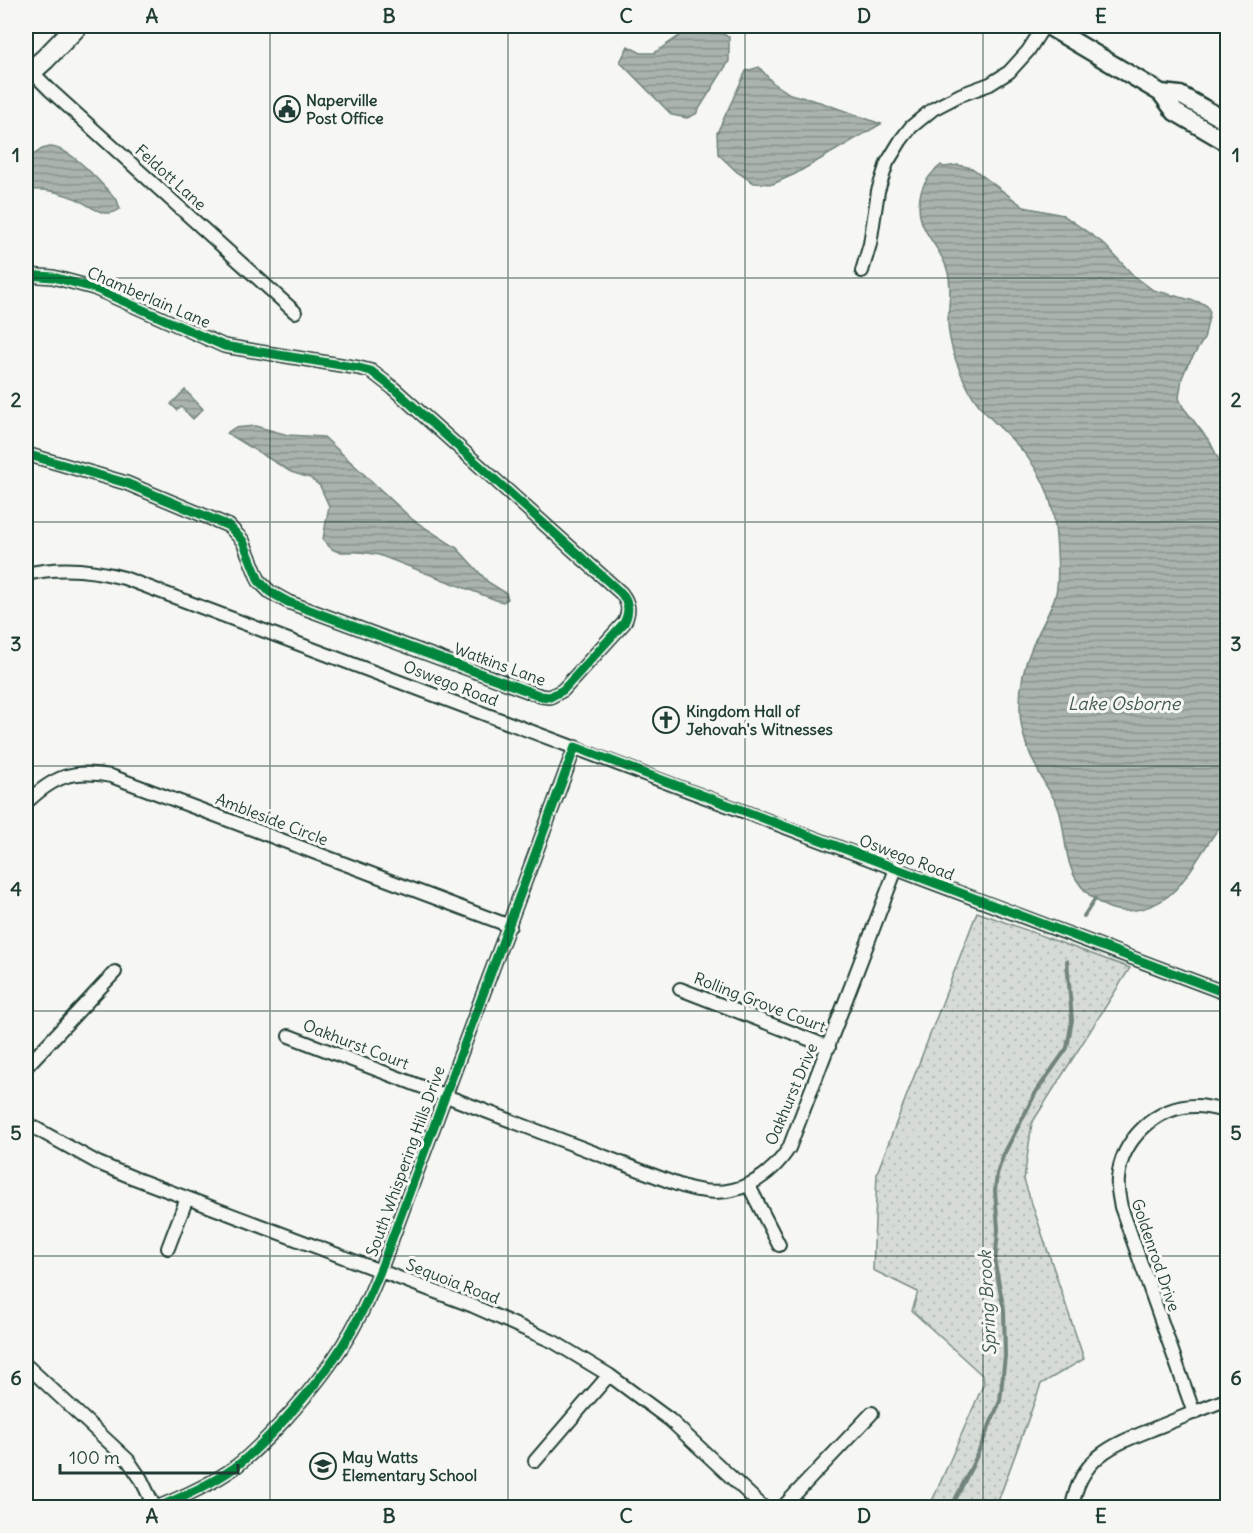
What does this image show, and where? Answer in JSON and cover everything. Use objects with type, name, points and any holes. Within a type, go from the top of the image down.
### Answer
[{"type":"main road","points":[[27,71],[77,26]]},
{"type":"main road","points":[[1046,26],[1161,93],[1175,112],[1227,143]]},
{"type":"main road","points":[[1161,93],[1180,94],[1227,122]]},
{"type":"street","points":[[862,271],[870,244],[878,191],[887,163],[901,140],[933,109],[960,95],[990,84],[1010,72],[1046,26]]},
{"type":"street","name":"Feldott Lane","points":[[27,71],[295,312]]},
{"type":"street","name":"Chamberlain Lane","points":[[26,275],[53,277],[94,288],[224,346]]},
{"type":"street","name":"Watkins Lane","points":[[26,454],[126,483],[229,526],[243,541],[259,581],[270,592],[288,602],[541,696],[550,697],[563,690],[624,623],[629,608],[627,600],[621,593],[382,378],[371,371],[359,368],[224,346]]},
{"type":"street","name":"Oswego Road","points":[[27,570],[84,570],[124,578],[1227,994]]},
{"type":"street","name":"South Whispering Hills Drive","points":[[156,1508],[185,1496],[221,1476],[266,1440],[312,1389],[340,1352],[368,1301],[380,1271],[575,747]]},
{"type":"street","name":"Ambleside Circle","points":[[26,802],[58,778],[72,773],[111,776],[510,926]]},
{"type":"street","name":"Oakhurst Drive","points":[[445,1095],[698,1191],[714,1192],[749,1186],[772,1170],[789,1148],[896,869]]},
{"type":"street","points":[[26,1068],[115,972]]},
{"type":"street","name":"Rolling Grove Court","points":[[680,989],[829,1047]]},
{"type":"street","name":"Oakhurst Court","points":[[289,1036],[445,1095]]},
{"type":"street","name":"Goldenrod Drive","points":[[1194,1413],[1121,1207],[1118,1179],[1124,1156],[1132,1141],[1139,1132],[1159,1116],[1176,1109],[1195,1106],[1211,1107],[1227,1112]]},
{"type":"street","name":"Sequoia Road","points":[[26,1123],[99,1163],[505,1319],[554,1342],[609,1376],[670,1420],[764,1508]]},
{"type":"street","points":[[749,1186],[779,1245]]},
{"type":"street","points":[[168,1248],[187,1198]]},
{"type":"street","points":[[26,1365],[128,1460],[156,1508]]},
{"type":"street","points":[[535,1461],[609,1376]]},
{"type":"street","points":[[1072,1508],[1074,1495],[1082,1476],[1101,1453],[1121,1442],[1227,1399]]},
{"type":"street","points":[[782,1508],[872,1413]]},
{"type":"shaded area","points":[[977,912],[1130,968],[1032,1123],[1024,1180],[1084,1359],[1041,1384],[996,1507],[923,1507],[933,1499],[984,1383],[983,1376],[912,1311],[918,1292],[873,1270],[877,1173]]},
{"type":"water","points":[[694,26],[708,26],[729,37],[729,61],[696,114],[687,118],[672,115],[620,62],[628,46],[641,53],[654,53]]},
{"type":"water","points":[[759,67],[772,82],[790,94],[881,124],[795,174],[773,184],[754,183],[737,172],[718,154],[717,133],[746,71]]},
{"type":"water","points":[[50,147],[68,153],[77,160],[117,200],[120,209],[103,213],[77,199],[58,193],[45,190],[26,191],[26,160],[42,149]]},
{"type":"water","name":"Lake Osborne","points":[[941,165],[972,168],[1024,207],[1063,215],[1103,243],[1133,275],[1153,290],[1202,303],[1210,312],[1204,339],[1182,378],[1179,398],[1183,407],[1210,442],[1219,460],[1222,494],[1227,510],[1227,818],[1175,890],[1160,901],[1143,909],[1125,911],[1107,907],[1090,896],[1081,886],[1073,874],[1069,861],[1059,810],[1035,765],[1024,736],[1020,716],[1023,675],[1029,654],[1056,593],[1057,562],[1053,512],[1039,474],[1020,448],[976,401],[953,353],[948,323],[949,276],[943,259],[920,218],[919,208],[925,183]]},
{"type":"water","points":[[185,390],[203,409],[193,419],[181,407],[177,410],[171,404]]},
{"type":"water","points":[[255,426],[288,435],[324,437],[413,520],[457,548],[488,582],[506,593],[508,599],[503,602],[496,600],[379,555],[338,552],[331,548],[323,539],[329,506],[320,486],[310,478],[291,472],[227,433],[234,428]]},
{"type":"waterway","name":"Spring Brook","points":[[1084,916],[1095,899]]},
{"type":"waterway","name":"Spring Brook","points":[[951,1508],[1000,1401],[1005,1356],[1004,1310],[995,1264],[998,1229],[995,1191],[997,1174],[1003,1156],[1036,1092],[1067,1048],[1072,1020],[1067,961]]},
{"type":"cycle path","points":[[26,275],[53,277],[94,288],[224,346],[371,371],[393,388],[621,593],[626,600],[627,615],[624,623],[563,690],[550,697],[541,696],[288,602],[270,592],[259,581],[243,541],[229,526],[126,483],[26,454]]},
{"type":"cycle path","points":[[156,1508],[215,1480],[248,1456],[302,1399],[329,1366],[351,1331],[380,1271],[575,747],[1228,994]]},
{"type":"place","name":"Naperville Post Office","points":[[287,109]]},
{"type":"place","name":"Kingdom Hall of Jehovah's Witnesses","points":[[666,720]]},
{"type":"place","name":"May Watts Elementary School","points":[[323,1466]]}]
